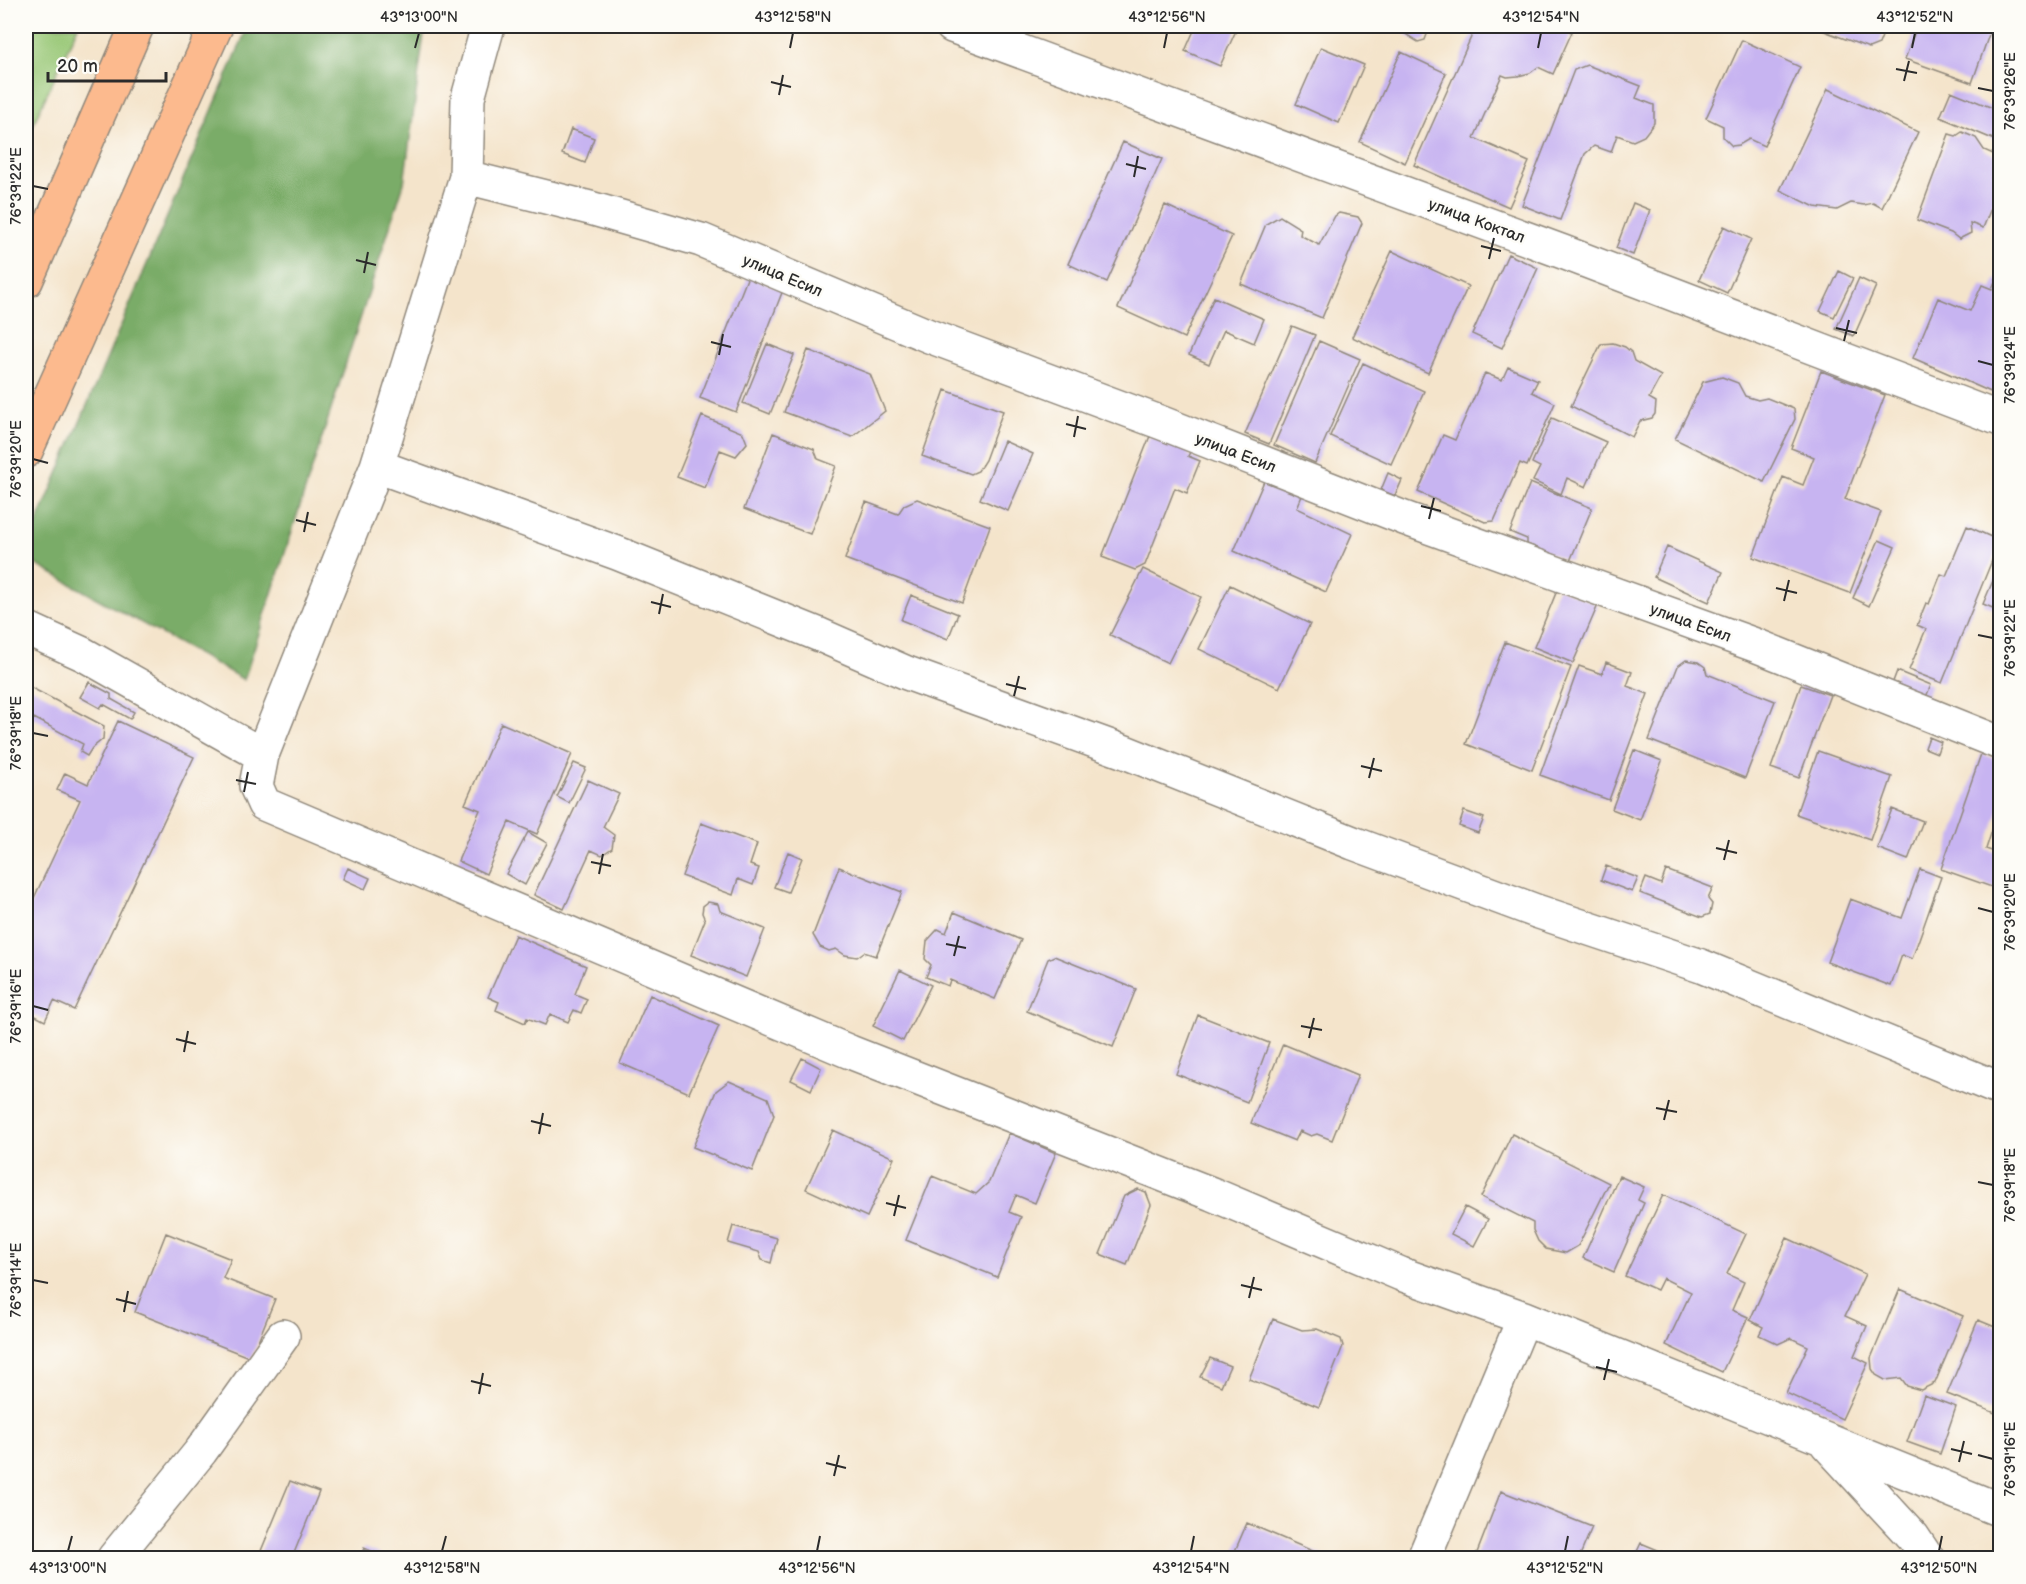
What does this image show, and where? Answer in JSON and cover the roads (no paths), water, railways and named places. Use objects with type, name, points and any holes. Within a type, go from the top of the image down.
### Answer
[{"type":"highway","points":[[26,281],[136,26]]},
{"type":"highway","points":[[26,451],[216,26]]},
{"type":"street","points":[[488,26],[468,98],[466,177],[377,466],[262,755],[255,786],[264,804],[850,1052],[1212,1194],[1401,1274],[1524,1318],[2001,1510]]},
{"type":"street","name":"улица Коктал","points":[[952,26],[1552,248],[2001,419]]},
{"type":"street","name":"улица Есил","points":[[466,177],[590,208],[701,240],[929,336],[1162,423],[1404,518],[1755,645],[2001,743]]},
{"type":"street","points":[[377,466],[617,553],[820,635],[907,673],[1125,753],[1353,843],[1536,911],[1701,966],[2001,1089]]},
{"type":"street","points":[[26,628],[83,654],[262,755]]},
{"type":"street","points":[[1424,1558],[1524,1318]]},
{"type":"street","points":[[114,1558],[201,1451],[284,1336]]},
{"type":"street","points":[[1820,1436],[1913,1537],[1928,1558]]}]
